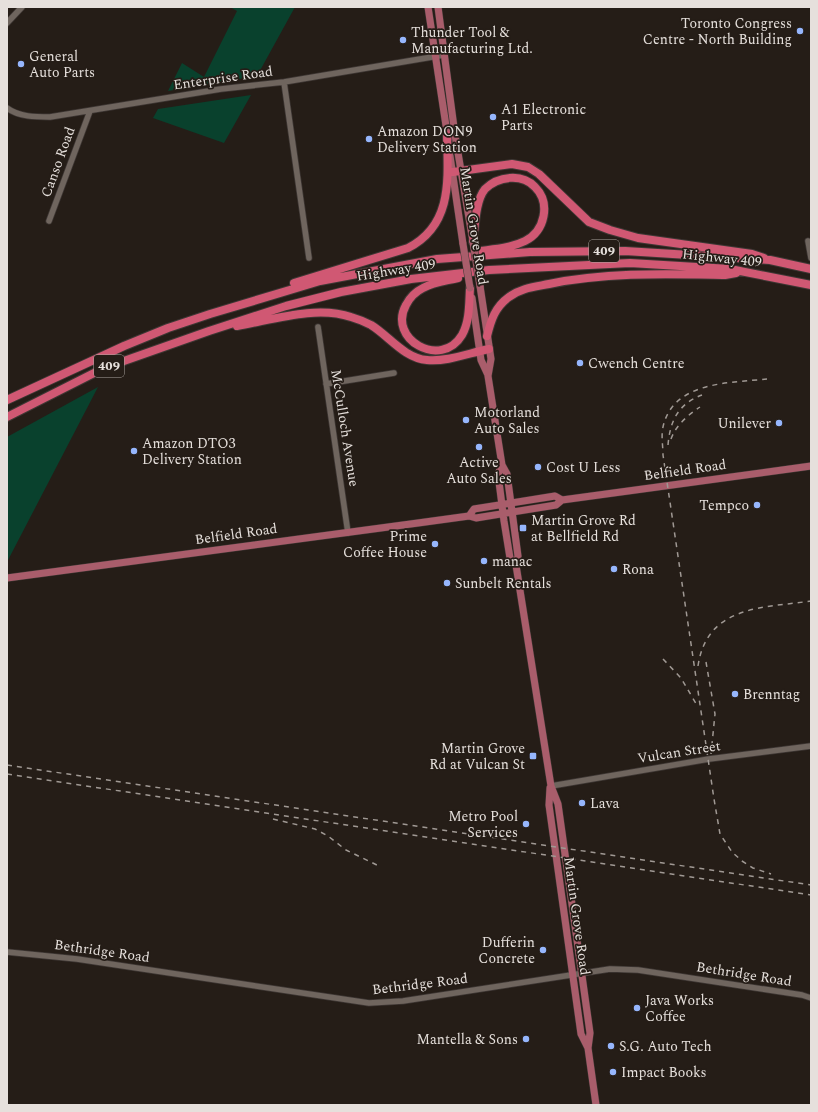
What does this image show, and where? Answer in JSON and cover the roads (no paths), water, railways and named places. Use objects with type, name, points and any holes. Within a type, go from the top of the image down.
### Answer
[{"type":"highway","points":[[210,314],[279,287],[387,255],[420,242],[429,234],[437,223],[443,205],[448,174],[447,135]]},
{"type":"highway","points":[[457,171],[512,164],[528,167],[539,174],[589,222],[638,238],[752,254],[770,260]]},
{"type":"highway","points":[[437,259],[513,245],[525,241],[541,226],[544,216],[544,204],[535,186],[513,177],[498,180],[486,189],[479,201],[473,242]]},
{"type":"highway","name":"Highway 409","points":[[7,400],[124,346],[168,328],[210,314],[320,281],[437,259],[530,252],[625,251],[770,260],[811,269]]},
{"type":"highway","name":"Highway 409","points":[[7,416],[104,368],[209,330],[286,306],[341,292],[411,279],[489,270],[630,263],[744,271],[811,285]]},
{"type":"highway","points":[[470,288],[468,315],[464,330],[461,337],[454,343],[447,348],[438,351],[426,350],[417,345],[409,337],[403,328],[402,320],[405,307],[411,297],[422,288],[434,283],[489,270]]},
{"type":"highway","points":[[487,336],[490,322],[496,310],[508,297],[523,289],[566,280],[631,274],[725,275],[744,271]]},
{"type":"highway","points":[[209,330],[299,314],[336,313],[351,316],[371,325],[410,355],[419,359],[428,361],[442,360],[489,349]]},
{"type":"main road","name":"Martin Grove Road","points":[[428,7],[447,135],[457,171],[473,242],[491,358],[488,376]]},
{"type":"main road","name":"Martin Grove Road","points":[[438,7],[457,171],[463,244],[481,360],[488,376],[502,465],[507,474],[518,556],[516,565],[551,786],[558,804],[590,1033],[588,1048],[596,1105]]},
{"type":"main road","name":"Martin Grove Road","points":[[502,465],[498,474],[503,513],[510,558],[516,565]]},
{"type":"main road","name":"Belfield Road","points":[[7,578],[469,516],[476,518],[556,505],[562,500],[811,466]]},
{"type":"main road","name":"Belfield Road","points":[[469,516],[474,509],[502,504],[555,496],[562,500]]},
{"type":"main road","name":"Martin Grove Road","points":[[551,786],[548,805],[581,1034],[588,1048]]},
{"type":"street","points":[[7,23],[22,7]]},
{"type":"street","name":"Enterprise Road","points":[[7,108],[11,111],[31,117],[50,117],[90,112],[221,89],[284,82],[444,55]]},
{"type":"street","points":[[284,82],[309,258]]},
{"type":"street","name":"Canso Road","points":[[49,221],[90,112]]},
{"type":"street","points":[[808,241],[811,257]]},
{"type":"street","name":"McCulloch Avenue","points":[[318,327],[348,532]]},
{"type":"street","points":[[326,384],[394,374]]},
{"type":"street","name":"Vulcan Street","points":[[551,786],[709,759],[811,746]]},
{"type":"street","name":"Bethridge Road","points":[[7,952],[77,959],[369,1002],[403,1000],[610,969],[638,970],[802,995],[811,998]]},
{"type":"railway","points":[[767,379],[720,384],[705,387],[691,393],[678,401],[669,412],[663,427],[662,437],[663,455],[720,834],[732,852],[742,861],[753,868],[771,874]]},
{"type":"railway","points":[[668,445],[673,421],[681,408],[702,395]]},
{"type":"railway","points":[[671,439],[676,429],[683,421],[700,407]]},
{"type":"railway","points":[[698,666],[703,646],[713,631],[725,620],[740,613],[757,609],[811,601]]},
{"type":"railway","points":[[663,659],[681,678],[698,707]]},
{"type":"railway","points":[[706,662],[715,714],[711,754]]},
{"type":"railway","points":[[7,765],[811,885]]},
{"type":"railway","points":[[7,774],[811,895]]},
{"type":"railway","points":[[273,819],[315,829],[328,836],[346,850],[381,867]]},
{"type":"place","name":"Toronto Congress Centre - North Building","points":[[800,31]]},
{"type":"place","name":"Thunder Tool & Manufacturing Ltd.","points":[[403,40]]},
{"type":"place","name":"General Auto Parts","points":[[21,64]]},
{"type":"place","name":"A1 Electronic Parts","points":[[493,117]]},
{"type":"place","name":"Amazon DON9 Delivery Station","points":[[369,139]]},
{"type":"place","name":"Cwench Centre","points":[[580,363]]},
{"type":"place","name":"Motorland Auto Sales","points":[[466,420]]},
{"type":"place","name":"Unilever","points":[[779,423]]},
{"type":"place","name":"Active Auto Sales","points":[[479,447]]},
{"type":"place","name":"Amazon DTO3 Delivery Station","points":[[134,451]]},
{"type":"place","name":"Cost U Less","points":[[538,467]]},
{"type":"place","name":"Tempco","points":[[757,505]]},
{"type":"place","name":"Martin Grove Rd at Bellfield Rd","points":[[523,528]]},
{"type":"place","name":"Prime Coffee House","points":[[435,544]]},
{"type":"place","name":"manac","points":[[484,561]]},
{"type":"place","name":"Rona","points":[[614,569]]},
{"type":"place","name":"Sunbelt Rentals","points":[[447,583]]},
{"type":"place","name":"Brenntag","points":[[735,694]]},
{"type":"place","name":"Martin Grove Rd at Vulcan St","points":[[533,756]]},
{"type":"place","name":"Lava","points":[[582,803]]},
{"type":"place","name":"Metro Pool Services","points":[[526,824]]},
{"type":"place","name":"Dufferin Concrete","points":[[543,950]]},
{"type":"place","name":"Java Works Coffee","points":[[637,1008]]},
{"type":"place","name":"Mantella & Sons","points":[[526,1039]]},
{"type":"place","name":"S.G. Auto Tech","points":[[611,1046]]},
{"type":"place","name":"Impact Books","points":[[613,1072]]}]
